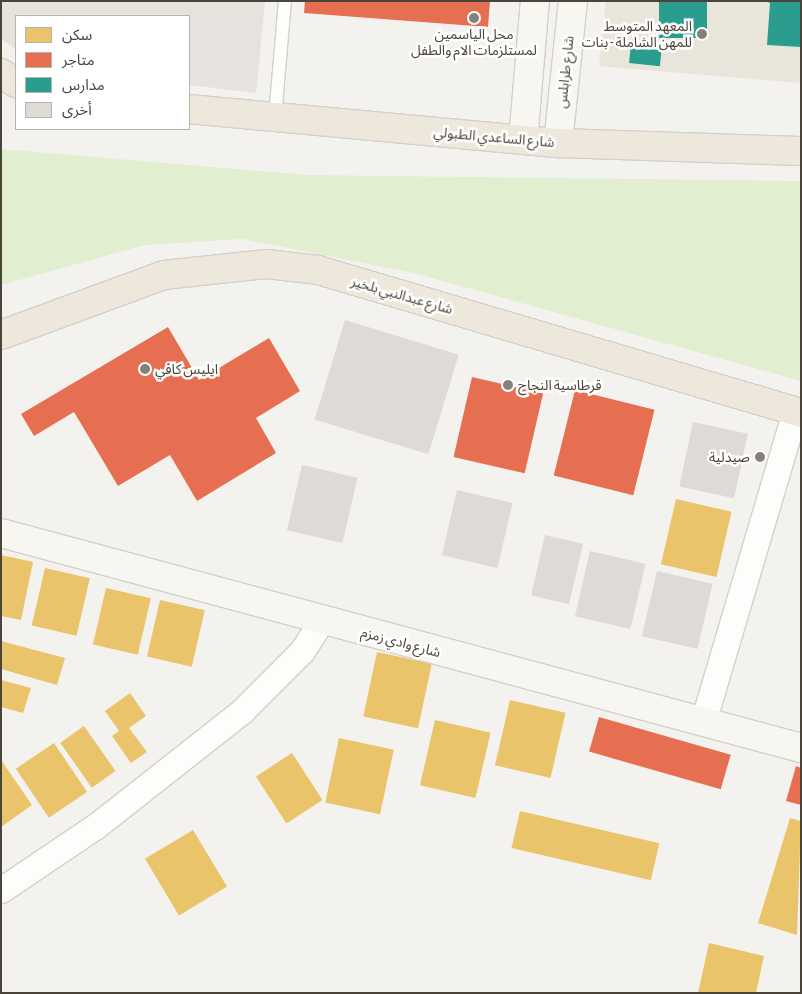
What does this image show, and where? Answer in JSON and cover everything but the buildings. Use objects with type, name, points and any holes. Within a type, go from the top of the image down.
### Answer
[{"type":"highway","points":[[1,73],[15,82]]},
{"type":"highway","points":[[1,92],[15,94]]},
{"type":"highway","name":"شارع الساعدي الطبولي","points":[[190,109],[558,143],[801,151]]},
{"type":"highway","name":"شارع عبدالنبي بلخير","points":[[1,334],[164,275],[267,264],[318,270],[798,412]]},
{"type":"main road","points":[[523,140],[535,1]]},
{"type":"main road","name":"شارع طرابلس","points":[[558,143],[573,1]]},
{"type":"main road","name":"شارع وادي زمزم","points":[[1,533],[801,748]]},
{"type":"street","points":[[703,722],[798,412]]},
{"type":"street","points":[[1,890],[96,826],[242,711],[302,651],[322,620]]},
{"type":"lane","points":[[275,117],[285,1]]},
{"type":"shaded area","points":[[1,1],[265,2],[256,93],[190,85],[190,15],[15,15],[15,49],[1,38]]},
{"type":"shaded area","name":"المعهد المتوسط للمهن الشاملة - بنات","points":[[606,1],[801,1],[801,83],[599,66]]},
{"type":"green space","points":[[1,149],[307,175],[801,181],[801,381],[414,273],[242,239],[145,245],[1,285]]},
{"type":"place","name":"محل الياسمين لمستلزمات الام والطفل","points":[[474,18]]},
{"type":"place","name":"المعهد المتوسط للمهن الشاملة - بنات","points":[[702,34]]},
{"type":"place","name":"ايليس كافي","points":[[145,369]]},
{"type":"place","name":"قرطاسية النجاح","points":[[508,385]]},
{"type":"place","name":"صيدلية","points":[[760,457]]}]
